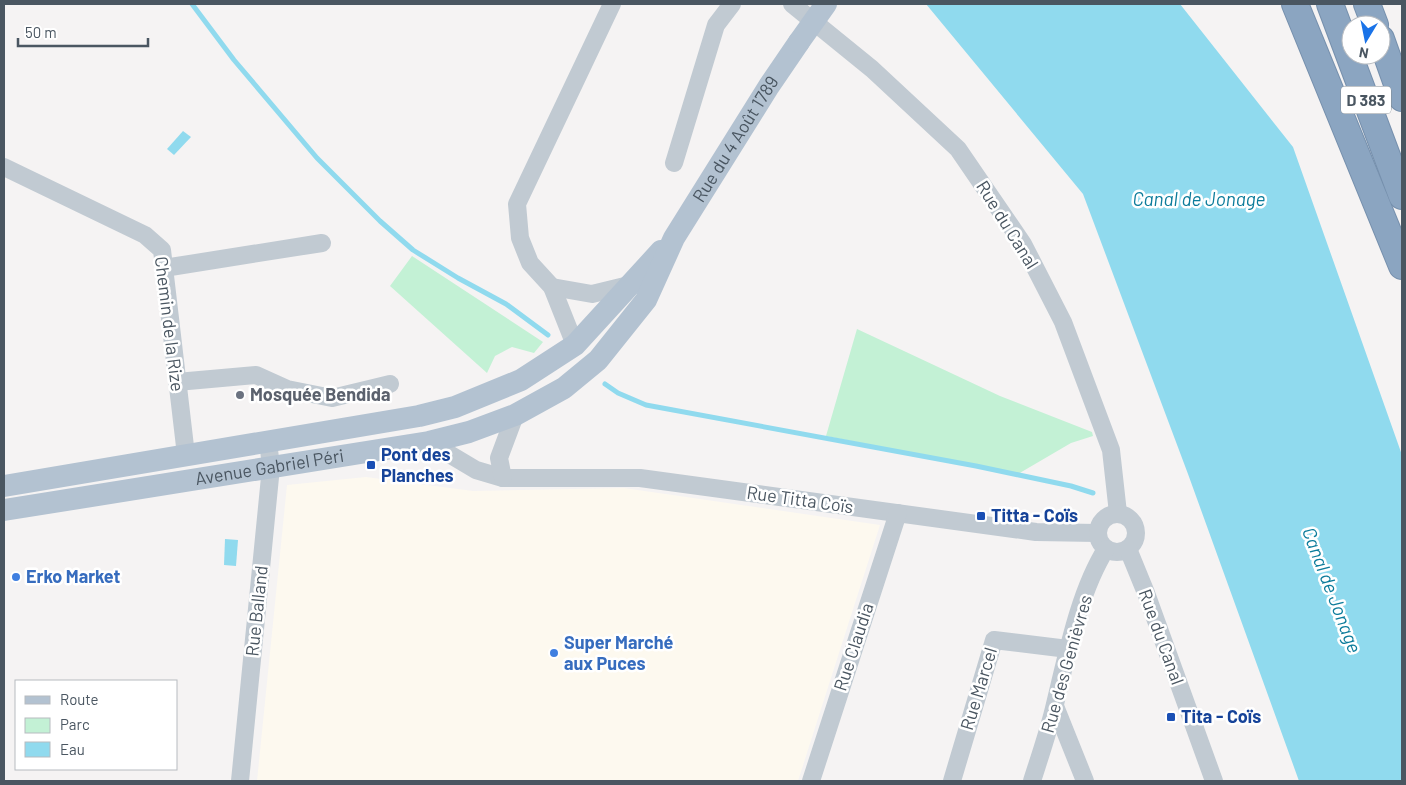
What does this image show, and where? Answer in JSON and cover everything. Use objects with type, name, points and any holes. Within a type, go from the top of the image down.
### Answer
[{"type":"highway","name":"D 383","points":[[1330,4],[1402,196]]},
{"type":"highway","points":[[1294,9],[1402,266]]},
{"type":"highway","name":"D 383","points":[[1390,65],[1402,98]]},
{"type":"main road","name":"Rue du 4 Août 1789","points":[[588,368],[598,360],[646,300],[674,238],[769,86],[826,4]]},
{"type":"main road","name":"Rue du 4 Août 1789","points":[[570,349],[674,238]]},
{"type":"main road","name":"Avenue Gabriel Péri","points":[[4,486],[419,416],[455,407],[521,380],[570,349]]},
{"type":"main road","name":"Avenue Gabriel Péri","points":[[4,510],[429,442],[469,432],[515,415],[564,388],[588,368]]},
{"type":"main road","name":"Avenue Gabriel Péri","points":[[82,498],[104,483],[176,471],[186,455]]},
{"type":"street","points":[[570,349],[552,287],[530,263],[520,238],[518,204],[612,4]]},
{"type":"street","points":[[674,163],[716,25],[732,4]]},
{"type":"street","name":"Rue du Canal","points":[[792,4],[872,69],[958,150],[1023,244],[1063,322],[1111,450],[1118,512]]},
{"type":"street","name":"Chemin de la Rize","points":[[4,168],[145,235],[162,250],[186,455]]},
{"type":"street","points":[[164,268],[322,243]]},
{"type":"street","points":[[552,287],[592,294],[630,285]]},
{"type":"street","points":[[177,382],[256,375],[287,389],[332,398],[390,384]]},
{"type":"street","points":[[503,478],[499,458],[515,415]]},
{"type":"street","name":"Rue Balland","points":[[240,781],[272,466],[268,441]]},
{"type":"street","name":"Rue Titta Coïs","points":[[429,442],[476,470],[503,478],[640,478],[1036,532],[1097,533]]},
{"type":"street","points":[[1118,512],[1127,515],[1136,528],[1135,542],[1128,549],[1117,552],[1106,549],[1100,542],[1097,533],[1100,523],[1107,515],[1118,512]]},
{"type":"street","name":"Rue Claudia","points":[[811,781],[898,513]]},
{"type":"street","name":"Rue des Genièvres","points":[[1032,781],[1055,706],[1068,649],[1097,564],[1106,549]]},
{"type":"street","name":"Rue du Canal","points":[[1128,549],[1146,593],[1214,781]]},
{"type":"street","name":"Rue Marcel","points":[[952,781],[994,640],[1068,649]]},
{"type":"street","points":[[1055,706],[1085,781]]},
{"type":"shaded area","name":"Super Marché aux Puces","points":[[366,477],[473,491],[624,488],[880,525],[798,781],[257,781],[287,485]]},
{"type":"green space","points":[[412,256],[543,342],[534,353],[512,347],[495,356],[487,373],[390,286]]},
{"type":"green space","points":[[857,329],[1000,396],[1092,432],[1093,436],[1071,443],[1018,474],[826,436]]},
{"type":"water","name":"Canal de Jonage","points":[[926,4],[1180,4],[1293,147],[1402,455],[1402,781],[1299,781],[1188,474],[1083,194]]},
{"type":"water","points":[[183,131],[191,137],[174,155],[167,149]]},
{"type":"water","points":[[225,539],[238,540],[236,566],[224,565]]},
{"type":"waterway","points":[[192,4],[234,60],[317,158],[380,221],[413,250],[458,278],[506,304],[548,335]]},
{"type":"waterway","points":[[605,384],[618,393],[646,405],[976,466],[1071,486],[1093,493]]},
{"type":"place","name":"Mosquée Bendida","points":[[240,395]]},
{"type":"place","name":"Pont des Planches","points":[[371,465]]},
{"type":"place","name":"Titta - Coïs","points":[[981,516]]},
{"type":"place","name":"Erko Market","points":[[16,577]]},
{"type":"place","name":"Super Marché aux Puces","points":[[554,653]]},
{"type":"place","name":"Tita - Coïs","points":[[1171,717]]}]
